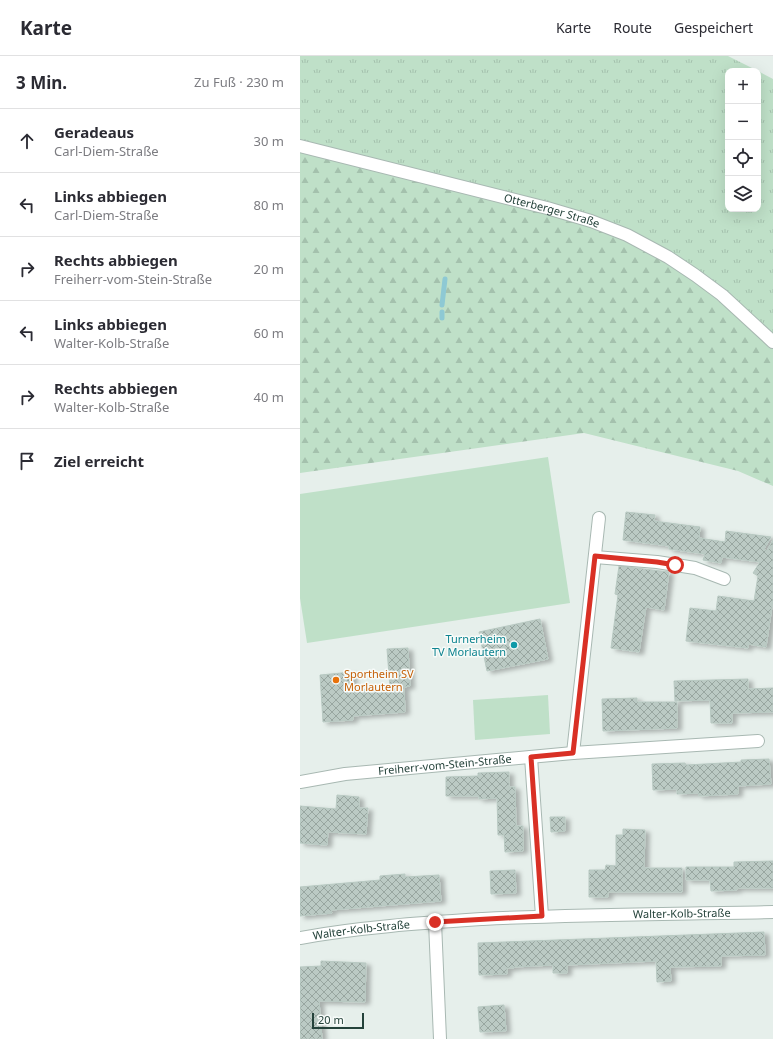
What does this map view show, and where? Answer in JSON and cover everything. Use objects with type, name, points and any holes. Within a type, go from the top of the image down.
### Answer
[{"type":"street","name":"Otterberger Straße","points":[[300,146],[547,208],[591,221],[627,235],[668,257],[695,275],[722,295],[773,342]]},
{"type":"street","points":[[573,753],[599,518]]},
{"type":"street","points":[[595,556],[695,568],[724,578]]},
{"type":"street","name":"Freiherr-vom-Stein-Straße","points":[[300,782],[344,774],[573,753],[758,741]]},
{"type":"street","points":[[531,757],[542,916]]},
{"type":"street","name":"Walter-Kolb-Straße","points":[[300,938],[338,932],[435,922],[542,916],[773,912]]},
{"type":"street","points":[[435,922],[440,1039]]},
{"type":"green space","points":[[300,56],[728,56],[752,68],[725,68],[725,212],[761,212],[761,73],[773,79],[773,342],[300,146]]},
{"type":"green space","points":[[300,146],[547,208],[668,257],[773,342],[773,486],[738,471],[584,433],[300,473]]},
{"type":"green space","points":[[548,457],[570,603],[307,643],[300,598],[300,494]]},
{"type":"green space","points":[[548,695],[550,734],[475,740],[473,700]]},
{"type":"building","points":[[626,512],[655,515],[654,521],[700,527],[699,538],[725,542],[726,531],[771,537],[764,549],[767,551],[773,540],[773,600],[766,647],[748,644],[748,648],[686,641],[690,608],[716,611],[718,596],[754,601],[758,576],[753,573],[760,562],[722,557],[721,563],[703,560],[705,554],[669,549],[669,546],[623,540]]},
{"type":"building","points":[[619,566],[669,572],[664,610],[646,607],[639,652],[611,648],[618,595],[615,594]]},
{"type":"building","name":"Turnerheim TV Morlautern","points":[[540,619],[548,659],[487,671],[479,632]]},
{"type":"building","name":"Sportheim SV Morlautern","points":[[408,648],[410,686],[404,687],[405,712],[353,716],[353,720],[323,722],[320,675],[352,672],[353,690],[390,688],[387,649]]},
{"type":"building","points":[[748,679],[748,689],[773,688],[773,712],[732,713],[732,723],[711,723],[710,700],[675,701],[674,681]]},
{"type":"building","points":[[637,698],[637,702],[677,702],[677,728],[603,731],[602,699]]},
{"type":"building","points":[[769,759],[771,784],[738,786],[738,794],[699,796],[698,793],[677,794],[677,789],[653,790],[652,764],[685,763],[686,765]]},
{"type":"building","points":[[509,772],[509,787],[515,787],[516,826],[523,826],[523,851],[505,852],[504,835],[498,835],[497,798],[479,799],[479,796],[446,796],[446,777],[478,776],[478,773]]},
{"type":"building","points":[[337,795],[359,797],[359,808],[368,808],[366,834],[328,832],[327,845],[300,843],[300,806],[336,809]]},
{"type":"building","points":[[550,817],[565,817],[565,831],[551,832]]},
{"type":"building","points":[[623,829],[645,830],[644,868],[682,868],[682,892],[608,892],[608,897],[589,897],[589,870],[605,870],[606,865],[616,866],[616,835],[623,835]]},
{"type":"building","points":[[773,861],[773,888],[737,888],[737,890],[711,891],[710,880],[686,880],[686,867],[734,867],[734,862]]},
{"type":"building","points":[[515,870],[516,893],[491,894],[490,871]]},
{"type":"building","points":[[405,874],[405,877],[439,875],[441,901],[331,910],[332,913],[300,916],[300,887],[380,880],[380,876]]},
{"type":"building","points":[[764,932],[765,955],[721,956],[721,966],[670,967],[671,981],[657,982],[656,961],[567,965],[567,973],[553,973],[553,965],[514,967],[507,968],[507,974],[479,975],[478,943]]},
{"type":"building","points":[[321,961],[366,963],[365,1002],[319,1001],[322,1039],[300,1039],[300,967],[321,966]]},
{"type":"building","points":[[504,1005],[506,1031],[480,1032],[478,1007]]},
{"type":"waterway","points":[[442,305],[445,279]]},
{"type":"waterway","points":[[442,312],[442,318]]},
{"type":"place","name":"Turnerheim TV Morlautern","points":[[514,645]]},
{"type":"place","name":"Sportheim SV Morlautern","points":[[336,680]]},
{"type":"route","points":[[435,922],[542,916],[531,757],[573,753],[595,556],[675,565]]}]
